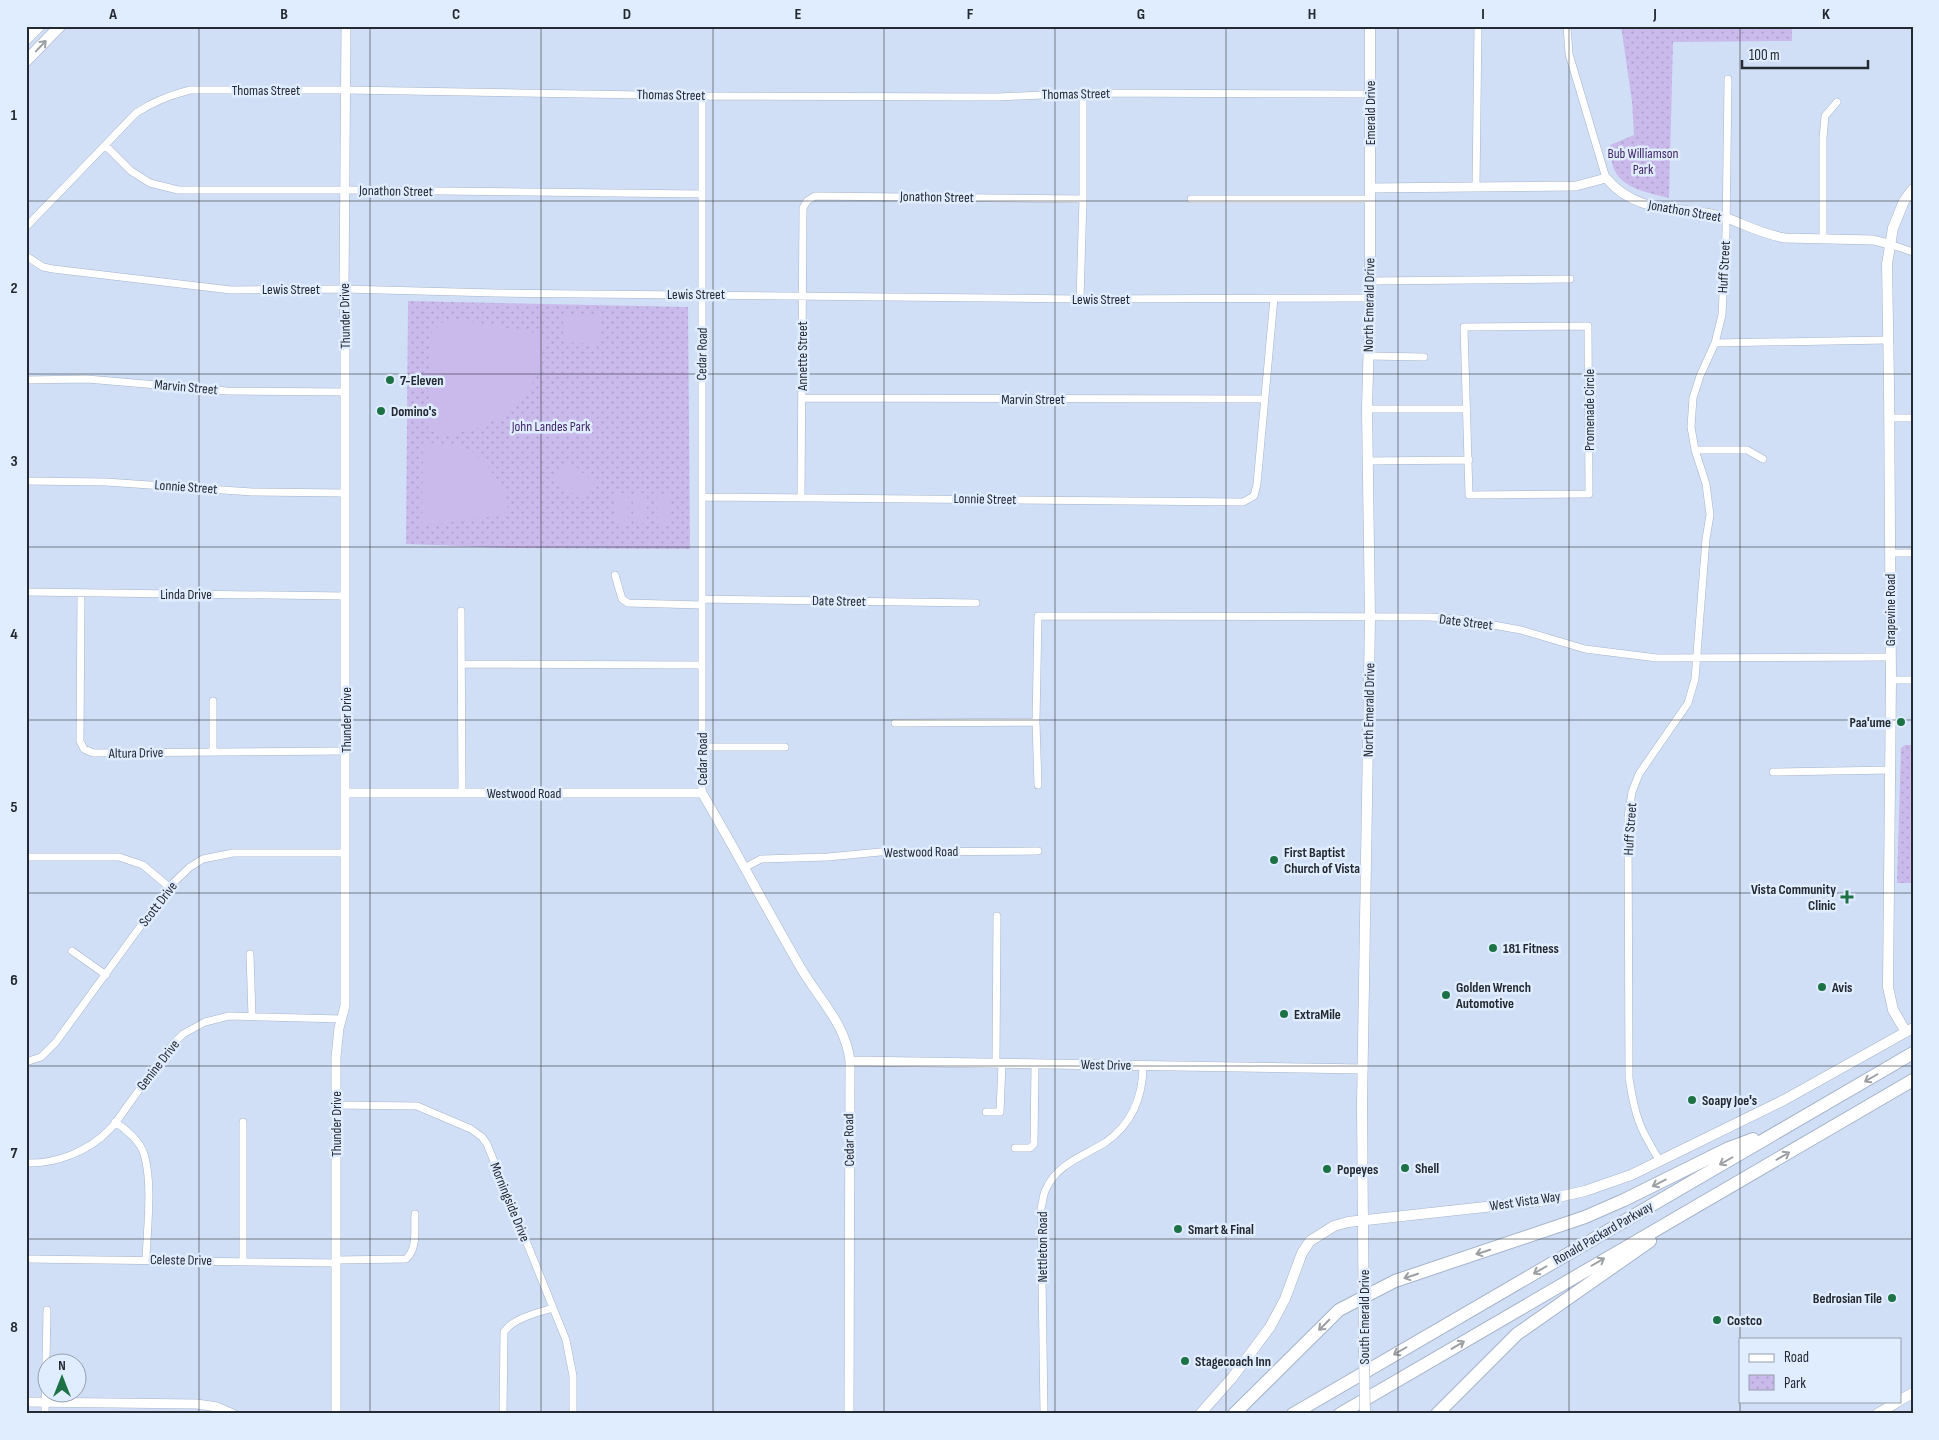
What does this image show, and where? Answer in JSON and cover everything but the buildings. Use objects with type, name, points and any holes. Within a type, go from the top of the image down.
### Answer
[{"type":"highway","name":"Ronald Packard Parkway","points":[[1292,1414],[1913,1053]]},
{"type":"highway","name":"Ronald Packard Parkway","points":[[1340,1414],[1913,1080]]},
{"type":"highway","points":[[1234,1414],[1339,1310],[1364,1297],[1396,1281],[1585,1217],[1624,1200],[1729,1148],[1784,1128]]},
{"type":"highway","points":[[1437,1414],[1517,1334],[1725,1189]]},
{"type":"main road","points":[[26,39],[39,26]]},
{"type":"main road","points":[[26,61],[60,26]]},
{"type":"main road","name":"Emerald Drive","points":[[1370,26],[1370,200]]},
{"type":"main road","name":"Grapevine Road","points":[[1909,1030],[1894,1010],[1888,987],[1891,680],[1887,264],[1893,228],[1904,201],[1913,189]]},
{"type":"main road","name":"North Emerald Drive","points":[[1364,1220],[1363,1069],[1370,618],[1367,409],[1370,200]]},
{"type":"main road","name":"West Vista Way","points":[[1200,1414],[1232,1378],[1270,1328],[1286,1300],[1302,1253],[1310,1241],[1334,1226],[1364,1220],[1540,1201],[1585,1191],[1631,1175],[1784,1100],[1909,1030]]},
{"type":"main road","name":"South Emerald Drive","points":[[1364,1220],[1365,1414]]},
{"type":"main road","points":[[1902,1399],[1913,1393]]},
{"type":"main road","points":[[1877,1414],[1897,1402]]},
{"type":"street","name":"Thunder Drive","points":[[336,1414],[336,1057],[345,1006],[344,190],[346,26]]},
{"type":"street","points":[[1476,187],[1478,26]]},
{"type":"street","points":[[1370,188],[1576,186],[1606,178],[1569,54],[1567,26]]},
{"type":"street","name":"Huff Street","points":[[1660,1161],[1642,1133],[1634,1111],[1629,1078],[1628,816],[1632,792],[1639,774],[1688,703],[1695,679],[1706,539],[1710,515],[1706,484],[1695,450],[1691,427],[1693,398],[1700,376],[1715,343],[1722,315],[1726,218],[1728,79]]},
{"type":"street","name":"Thomas Street","points":[[26,227],[136,113],[169,95],[190,90],[346,90],[702,96],[998,97],[1083,93],[1370,94]]},
{"type":"street","points":[[1080,299],[1083,198],[1083,93]]},
{"type":"street","name":"Cedar Road","points":[[702,96],[702,794],[746,867],[803,972],[838,1022],[848,1047],[850,1061],[848,1120],[850,1176],[849,1414]]},
{"type":"street","points":[[1823,239],[1823,138],[1825,116],[1837,102]]},
{"type":"street","name":"Jonathon Street","points":[[106,146],[131,171],[150,184],[178,190],[702,194]]},
{"type":"street","name":"Jonathon Street","points":[[1606,178],[1613,187],[1650,206],[1726,218],[1771,236],[1873,240],[1913,252]]},
{"type":"street","name":"Jonathon Street","points":[[803,214],[803,208],[807,201],[815,196],[1083,198]]},
{"type":"street","points":[[1191,199],[1370,200]]},
{"type":"street","name":"Annette Street","points":[[801,498],[803,214]]},
{"type":"street","name":"Lewis Street","points":[[26,256],[43,266],[53,269],[231,290],[344,289],[495,293],[1080,299],[1370,298]]},
{"type":"street","points":[[1370,281],[1570,280]]},
{"type":"street","points":[[1264,400],[1274,298]]},
{"type":"street","name":"Promenade Circle","points":[[1588,326],[1589,494],[1469,495],[1467,409],[1464,327],[1588,326]]},
{"type":"street","points":[[1715,343],[1887,340]]},
{"type":"street","points":[[1368,356],[1424,357]]},
{"type":"street","name":"Marvin Street","points":[[26,380],[87,379],[227,391],[345,392]]},
{"type":"street","name":"Marvin Street","points":[[802,398],[1264,400]]},
{"type":"street","name":"Lonnie Street","points":[[702,496],[1243,502],[1254,496],[1258,484],[1264,400]]},
{"type":"street","points":[[1367,409],[1467,409]]},
{"type":"street","points":[[1889,418],[1913,418]]},
{"type":"street","points":[[1695,450],[1747,450],[1762,459]]},
{"type":"street","points":[[1368,461],[1469,460]]},
{"type":"street","name":"Lonnie Street","points":[[26,481],[106,482],[252,492],[345,493]]},
{"type":"street","points":[[1890,553],[1913,553]]},
{"type":"street","name":"Date Street","points":[[615,575],[622,599],[628,603],[976,603]]},
{"type":"street","name":"Linda Drive","points":[[26,592],[345,596]]},
{"type":"street","name":"Altura Drive","points":[[81,594],[80,740],[84,749],[93,753],[346,751]]},
{"type":"street","points":[[461,611],[462,794]]},
{"type":"street","name":"Date Street","points":[[1036,722],[1038,616],[1460,619],[1521,630],[1585,649],[1616,655],[1657,658],[1890,657]]},
{"type":"street","points":[[461,664],[702,665]]},
{"type":"street","points":[[1891,680],[1913,680]]},
{"type":"street","points":[[213,701],[213,752]]},
{"type":"street","points":[[895,723],[1036,722],[1038,786]]},
{"type":"street","points":[[702,747],[785,747]]},
{"type":"street","points":[[1773,772],[1891,770]]},
{"type":"street","name":"Westwood Road","points":[[346,793],[702,794]]},
{"type":"street","name":"Westwood Road","points":[[746,867],[761,859],[828,857],[880,852],[1038,851]]},
{"type":"street","name":"Scott Drive","points":[[26,1062],[41,1057],[56,1042],[169,887],[190,867],[203,859],[233,854],[345,854]]},
{"type":"street","points":[[26,857],[119,857],[143,865],[169,887]]},
{"type":"street","points":[[986,1112],[1000,1112],[997,916]]},
{"type":"street","points":[[72,951],[106,975]]},
{"type":"street","points":[[250,954],[252,1016]]},
{"type":"street","name":"Genine Drive","points":[[26,1163],[59,1159],[90,1145],[110,1129],[172,1045],[183,1034],[205,1022],[229,1016],[342,1019]]},
{"type":"street","name":"West Drive","points":[[850,1061],[1363,1069]]},
{"type":"street","points":[[1015,1148],[1030,1148],[1034,1144],[1035,1064]]},
{"type":"street","name":"Nettleton Road","points":[[1044,1414],[1042,1208],[1046,1188],[1057,1172],[1068,1162],[1106,1141],[1129,1120],[1138,1103],[1143,1065]]},
{"type":"street","name":"Morningside Drive","points":[[336,1105],[417,1106],[471,1129],[482,1137],[487,1144],[566,1340],[573,1376],[573,1414]]},
{"type":"street","points":[[115,1122],[127,1130],[143,1152],[148,1178],[146,1260]]},
{"type":"street","points":[[243,1122],[243,1261]]},
{"type":"street","name":"Celeste Drive","points":[[26,1259],[336,1261],[406,1259],[414,1248],[415,1214]]},
{"type":"street","points":[[503,1414],[504,1332],[516,1322],[553,1308]]},
{"type":"street","points":[[46,1352],[47,1310]]},
{"type":"street","points":[[45,1414],[45,1402],[197,1404],[217,1407],[233,1414]]},
{"type":"green space","name":"Bub Williamson Park","points":[[1621,26],[1792,26],[1792,41],[1673,42],[1669,198],[1630,186],[1618,176],[1613,166],[1610,145],[1634,135],[1632,101]]},
{"type":"green space","name":"John Landes Park","points":[[408,301],[688,307],[690,549],[508,548],[406,544]]},
{"type":"green space","points":[[563,314],[600,315],[599,344],[563,342]]},
{"type":"green space","points":[[445,320],[461,320],[546,335],[536,378],[521,401],[507,413],[485,426],[451,435],[428,431],[432,332]]},
{"type":"green space","points":[[423,442],[456,446],[473,452],[487,466],[503,487],[509,514],[422,526]]},
{"type":"green space","points":[[567,460],[594,482],[581,500],[553,478]]},
{"type":"green space","points":[[614,493],[628,493],[628,524],[614,524]]},
{"type":"green space","points":[[633,493],[647,493],[647,523],[633,523]]},
{"type":"green space","points":[[657,494],[670,494],[670,524],[657,524]]},
{"type":"green space","points":[[1905,745],[1913,745],[1913,883],[1897,883],[1901,748]]},
{"type":"place","name":"7-Eleven","points":[[390,380]]},
{"type":"place","name":"Domino's","points":[[381,411]]},
{"type":"place","name":"Paa'ume","points":[[1901,722]]},
{"type":"place","name":"First Baptist Church of Vista","points":[[1274,860]]},
{"type":"place","name":"Vista Community Clinic","points":[[1847,897]]},
{"type":"place","name":"181 Fitness","points":[[1493,948]]},
{"type":"place","name":"Avis","points":[[1822,987]]},
{"type":"place","name":"Golden Wrench Automotive","points":[[1446,995]]},
{"type":"place","name":"ExtraMile","points":[[1284,1014]]},
{"type":"place","name":"Soapy Joe's","points":[[1692,1100]]},
{"type":"place","name":"Shell","points":[[1405,1168]]},
{"type":"place","name":"Popeyes","points":[[1327,1169]]},
{"type":"place","name":"Smart & Final","points":[[1178,1229]]},
{"type":"place","name":"Bedrosian Tile","points":[[1892,1298]]},
{"type":"place","name":"Costco","points":[[1717,1320]]},
{"type":"place","name":"Stagecoach Inn","points":[[1185,1361]]}]
